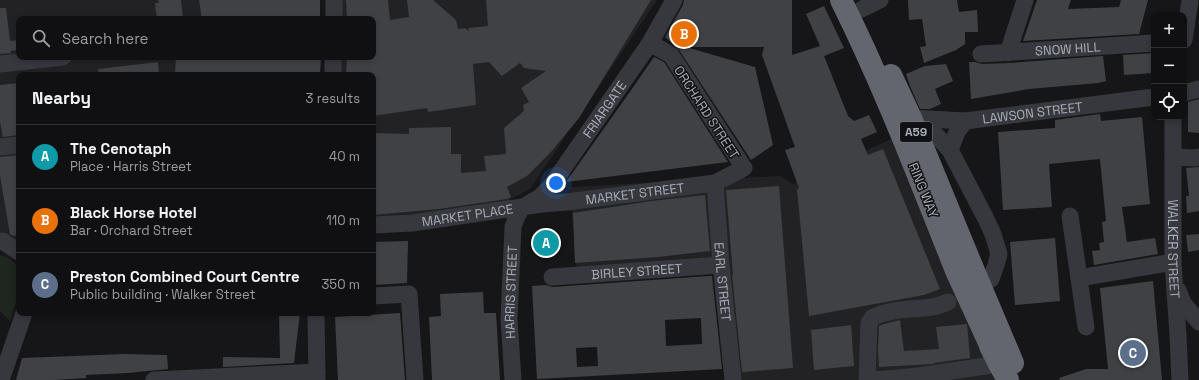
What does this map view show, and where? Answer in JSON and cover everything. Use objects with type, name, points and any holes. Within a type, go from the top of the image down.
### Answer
[{"type":"highway","name":"RING WAY","points":[[841,0],[874,70],[1007,367]]},
{"type":"highway","name":"RING WAY","points":[[866,3],[916,118],[964,269],[1007,367]]},
{"type":"street","points":[[334,0],[334,16]]},
{"type":"street","name":"FRIARGATE","points":[[522,207],[540,197],[551,186],[650,43],[674,0]]},
{"type":"street","points":[[1008,53],[1025,0]]},
{"type":"street","points":[[1187,20],[1190,0]]},
{"type":"street","name":"SNOW HILL","points":[[981,54],[1151,42]]},
{"type":"street","name":"ORCHARD STREET","points":[[650,43],[671,55],[744,168]]},
{"type":"street","points":[[0,64],[36,60]]},
{"type":"street","points":[[333,60],[333,72]]},
{"type":"street","points":[[1187,91],[1199,89]]},
{"type":"street","name":"LAWSON STREET","points":[[916,118],[964,121],[1151,97]]},
{"type":"street","points":[[916,118],[950,150],[986,219],[999,254],[991,279]]},
{"type":"street","name":"WALKER STREET","points":[[1174,120],[1173,270],[1180,380]]},
{"type":"street","points":[[950,150],[956,132],[964,121]]},
{"type":"street","points":[[0,147],[16,144]]},
{"type":"street","points":[[1173,157],[1199,157]]},
{"type":"street","name":"MARKET STREET","points":[[522,207],[715,183],[744,168]]},
{"type":"street","name":"EARL STREET","points":[[715,183],[721,265],[733,380]]},
{"type":"street","name":"MARKET PLACE","points":[[376,225],[412,223],[522,207]]},
{"type":"street","name":"HARRIS STREET","points":[[512,380],[509,319],[513,228],[522,207]]},
{"type":"street","points":[[1070,216],[1086,327]]},
{"type":"street","points":[[1,238],[16,250]]},
{"type":"street","name":"BIRLEY STREET","points":[[552,277],[721,265]]},
{"type":"street","points":[[1079,278],[1173,270],[1183,303],[1199,322],[1178,335]]},
{"type":"street","points":[[376,296],[409,294],[415,380]]},
{"type":"street","points":[[867,380],[869,323],[873,317],[884,312],[934,307],[948,302]]},
{"type":"street","points":[[2,380],[23,316]]},
{"type":"street","points":[[154,380],[317,376],[316,316]]},
{"type":"street","points":[[874,380],[919,378],[1007,367]]},
{"type":"shaded area","points":[[0,0],[213,0],[214,16],[16,16],[16,60],[218,60],[220,72],[16,72],[16,245],[0,248]]},
{"type":"shaded area","points":[[339,0],[657,0],[530,189],[494,208],[376,217],[376,72],[338,72],[338,60],[376,60],[376,16],[339,16]]},
{"type":"shaded area","points":[[891,139],[970,320],[1002,380],[728,380],[727,267],[577,279],[570,187],[780,176],[793,184]]},
{"type":"shaded area","points":[[0,255],[8,257],[16,264],[16,302],[10,321],[0,311]]},
{"type":"building","points":[[158,0],[181,0],[183,16],[157,16],[155,3],[159,3]]},
{"type":"building","points":[[199,0],[320,0],[320,16],[202,16]]},
{"type":"building","points":[[346,0],[388,0],[390,20],[409,17],[407,0],[433,0],[456,20],[458,29],[465,28],[469,31],[468,28],[488,26],[486,0],[651,0],[579,118],[551,152],[527,176],[507,187],[511,197],[507,199],[439,209],[376,215],[376,133],[409,134],[409,128],[451,127],[451,154],[461,154],[461,173],[486,171],[484,156],[506,154],[504,128],[524,111],[523,105],[529,102],[521,88],[546,71],[524,68],[520,63],[502,76],[489,62],[473,64],[476,105],[428,112],[427,108],[376,116],[376,72],[346,72],[347,60],[376,60],[376,16],[347,16]]},
{"type":"building","points":[[684,0],[792,0],[792,55],[820,46],[806,14],[824,6],[844,48],[824,56],[848,116],[854,121],[869,115],[877,132],[861,139],[868,155],[883,149],[940,289],[924,295],[809,316],[797,189],[799,188],[785,150],[795,147],[762,55],[764,47],[686,47],[755,67],[773,145],[751,160],[679,50],[665,37],[683,5]]},
{"type":"building","points":[[908,0],[957,0],[959,12],[977,10],[978,32],[965,32],[965,44],[956,50],[924,63],[920,47],[926,46],[922,19],[909,20]]},
{"type":"building","points":[[1037,0],[1071,0],[1068,9],[1119,7],[1121,0],[1148,0],[1139,34],[1023,41]]},
{"type":"building","points":[[0,8],[6,8],[10,41],[16,40],[16,50],[11,51],[11,53],[0,54]]},
{"type":"building","points":[[1151,53],[1151,73],[1124,75],[1123,55]]},
{"type":"building","points":[[1103,56],[1106,81],[1029,89],[971,99],[969,62],[982,64],[1010,63]]},
{"type":"building","points":[[654,57],[664,62],[728,162],[566,182],[634,86]]},
{"type":"building","points":[[176,60],[321,60],[320,72],[175,72]]},
{"type":"building","points":[[158,62],[159,72],[98,72],[98,69]]},
{"type":"building","points":[[946,64],[953,81],[935,89],[941,104],[930,109],[920,109],[906,74],[925,66]]},
{"type":"building","points":[[16,83],[16,135],[3,137],[0,122],[0,85]]},
{"type":"building","points":[[1199,99],[1199,133],[1188,132],[1188,102]]},
{"type":"building","points":[[1100,114],[1101,121],[1142,117],[1150,204],[1122,207],[1127,242],[1155,238],[1158,254],[1094,265],[1092,251],[1100,250],[1099,243],[1104,242],[1102,222],[1106,221],[1100,159],[1049,164],[1052,207],[1003,210],[998,132],[1055,128],[1055,120]]},
{"type":"building","points":[[16,155],[16,236],[13,236],[10,234],[0,176],[0,157]]},
{"type":"building","points":[[1199,167],[1199,211],[1187,213],[1186,196],[1189,196],[1186,168]]},
{"type":"building","points":[[779,186],[793,368],[742,372],[732,275],[726,190]]},
{"type":"building","points":[[705,195],[710,251],[658,257],[575,263],[573,213],[651,201]]},
{"type":"building","points":[[1199,234],[1199,250],[1188,252],[1186,235]]},
{"type":"building","points":[[1055,238],[1060,301],[1015,305],[1010,242]]},
{"type":"building","points":[[408,241],[407,283],[376,285],[376,242]]},
{"type":"building","points":[[712,276],[722,369],[537,379],[532,286],[546,285],[553,287]],"holes":[[[701,318],[702,344],[666,346],[665,320]],[[597,347],[598,366],[577,367],[576,348]]]},
{"type":"building","points":[[1153,281],[1162,380],[1060,380],[1059,378],[1086,369],[1108,369],[1100,288]]},
{"type":"building","points":[[483,292],[484,313],[496,313],[500,380],[432,380],[429,317],[441,316],[440,294]]},
{"type":"building","points":[[400,313],[405,380],[338,380],[335,317],[376,316],[376,314]]},
{"type":"building","points":[[279,316],[300,316],[294,363],[223,367],[223,357],[280,358]]},
{"type":"building","points":[[900,320],[904,351],[939,349],[936,327],[967,324],[970,358],[933,364],[879,367],[879,326]]},
{"type":"building","points":[[851,325],[854,366],[814,370],[811,330]]},
{"type":"building","points":[[125,354],[167,355],[168,369],[86,375],[86,378],[16,380],[22,358]]},
{"type":"place","name":"Black Horse Hotel","points":[[684,34]]},
{"type":"place","name":"The Cenotaph","points":[[546,243]]},
{"type":"place","name":"Preston Combined Court Centre","points":[[1133,353]]}]
